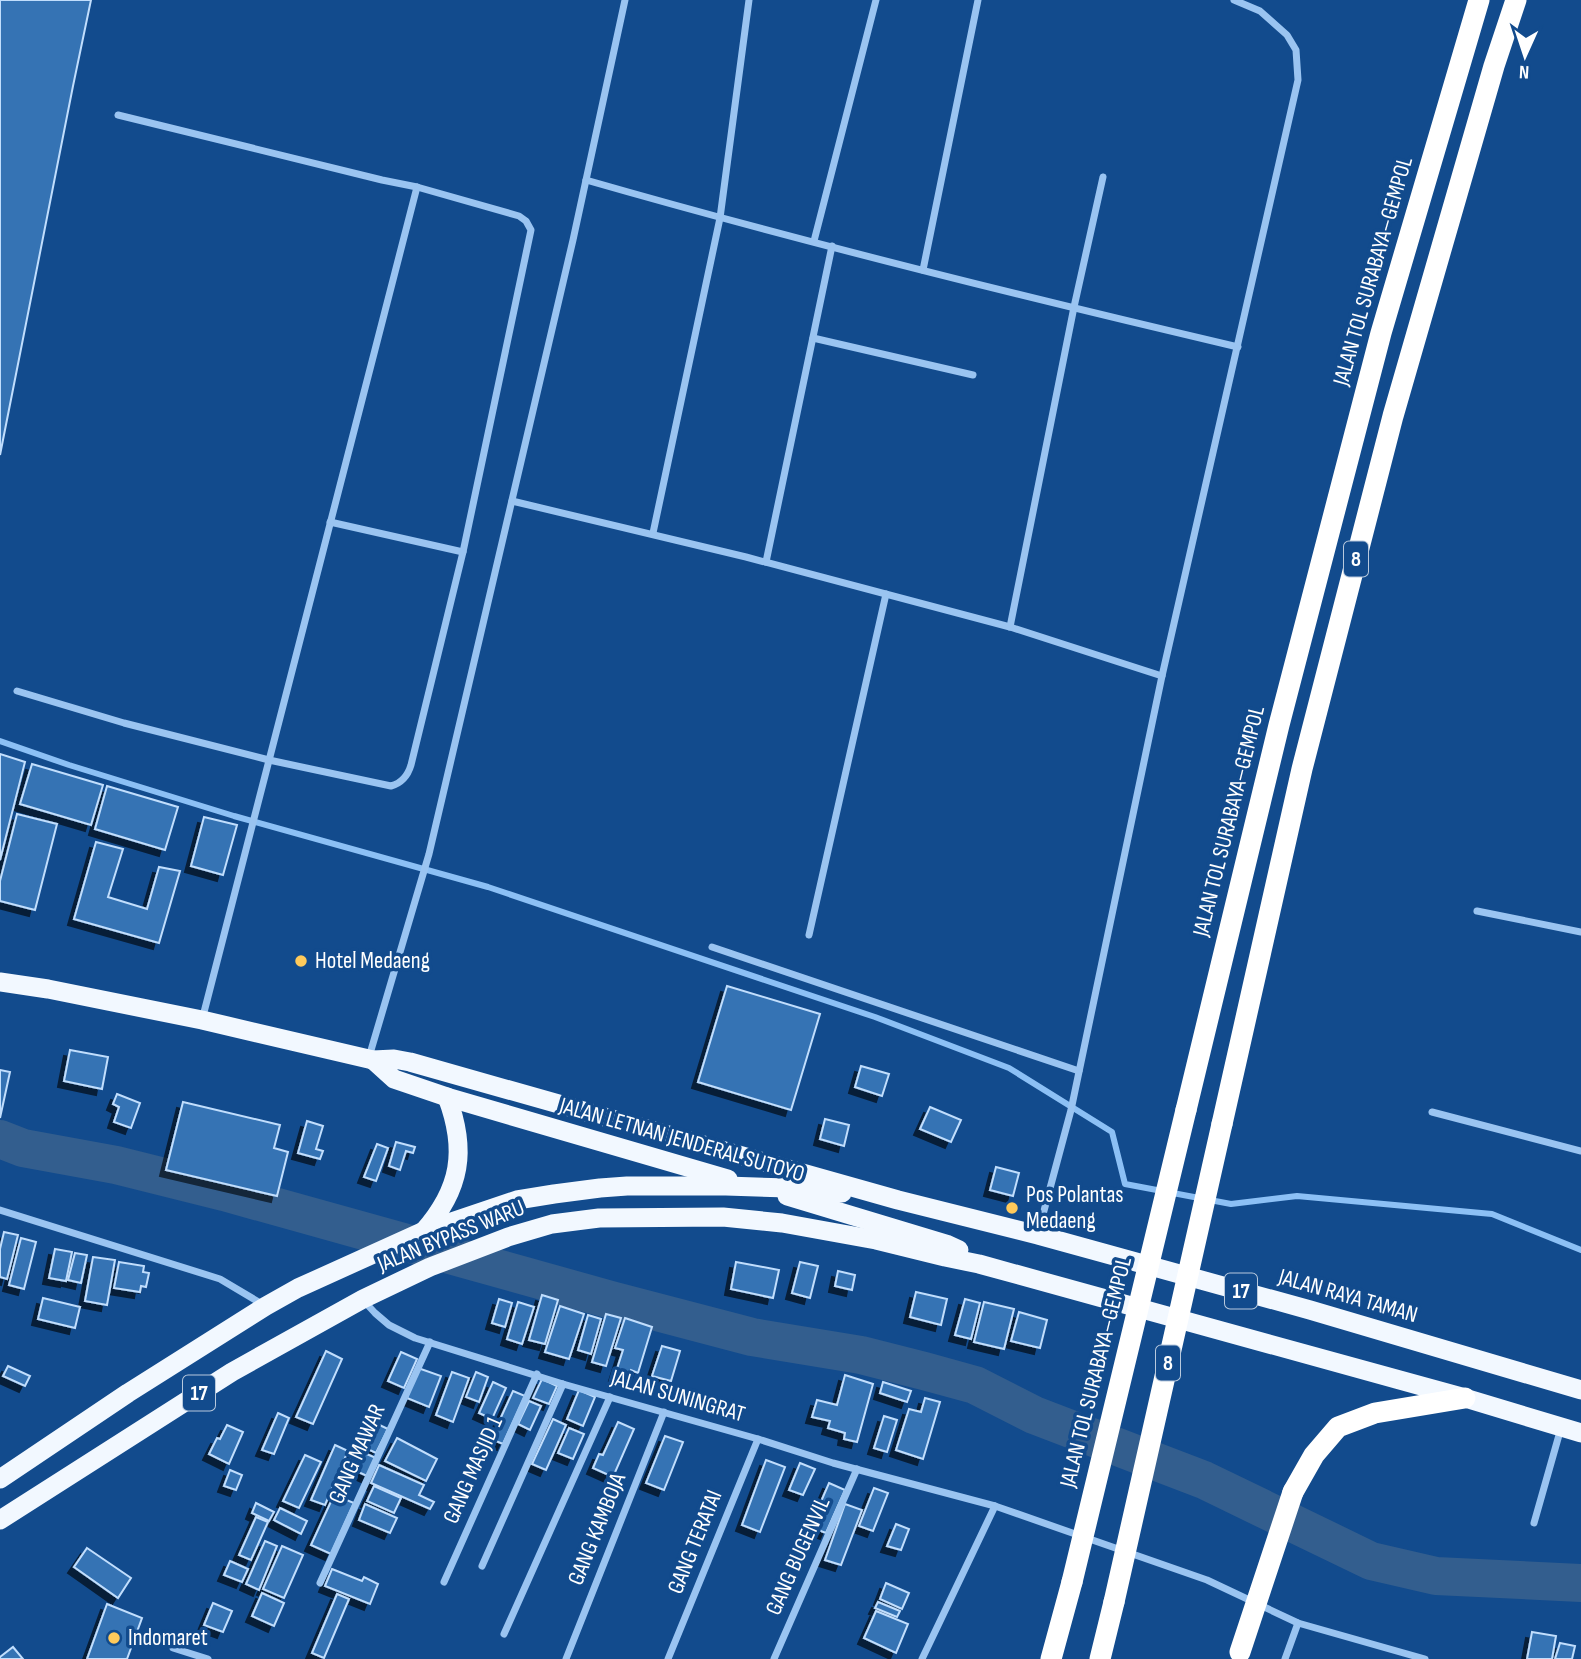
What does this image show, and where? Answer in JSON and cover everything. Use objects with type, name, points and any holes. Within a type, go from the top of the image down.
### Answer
[{"type":"highway","name":"JALAN TOL SURABAYA–GEMPOL","points":[[1051,1659],[1072,1582],[1279,725],[1381,333],[1479,0]]},
{"type":"highway","name":"8","points":[[1100,1659],[1302,769],[1393,416],[1490,80],[1516,0]]},
{"type":"highway","name":"JALAN LETNAN JENDERAL SUTOYO","points":[[0,982],[202,1020],[370,1060],[394,1059],[410,1062],[898,1199]]},
{"type":"highway","name":"JALAN LETNAN JENDERAL SUTOYO","points":[[370,1060],[394,1079],[447,1097],[946,1244],[966,1253],[979,1264]]},
{"type":"highway","points":[[417,1235],[436,1217],[447,1199],[454,1179],[458,1138],[455,1117],[447,1097]]},
{"type":"highway","points":[[627,1186],[651,1195],[657,1202],[652,1211],[631,1219]]},
{"type":"highway","name":"JALAN BYPASS WARU","points":[[0,1479],[128,1393],[266,1306],[417,1235],[517,1200],[627,1186],[755,1186],[898,1199]]},
{"type":"highway","name":"JALAN RAYA TAMAN","points":[[898,1199],[1310,1310],[1581,1390]]},
{"type":"highway","name":"JALAN BYPASS WARU","points":[[0,1520],[232,1372],[363,1299],[508,1237],[552,1224],[599,1218],[723,1217],[782,1223],[876,1240],[979,1264]]},
{"type":"highway","name":"17","points":[[979,1264],[1465,1398],[1581,1433]]},
{"type":"highway","points":[[1239,1656],[1293,1492],[1314,1455],[1338,1427],[1375,1413],[1465,1398]]},
{"type":"street","points":[[370,1060],[429,854],[586,180],[625,0]]},
{"type":"street","points":[[653,533],[720,218],[749,0]]},
{"type":"street","points":[[814,241],[876,0]]},
{"type":"street","points":[[923,270],[978,0]]},
{"type":"street","points":[[1038,1235],[1077,1085],[1162,676],[1298,80],[1296,50],[1287,35],[1260,11],[1234,0]]},
{"type":"street","points":[[17,691],[124,723],[269,760],[391,786],[403,779],[411,765],[463,552],[531,230],[526,220],[519,216],[417,187],[118,115]]},
{"type":"street","points":[[1010,627],[1103,177]]},
{"type":"street","points":[[586,180],[720,218],[923,270],[1238,347]]},
{"type":"street","points":[[202,1020],[417,187]]},
{"type":"street","points":[[766,562],[832,246]]},
{"type":"street","points":[[813,338],[973,375]]},
{"type":"street","points":[[512,501],[653,533],[1010,627],[1162,676]]},
{"type":"street","points":[[330,522],[463,552]]},
{"type":"street","points":[[809,934],[887,594]]},
{"type":"street","points":[[1477,911],[1581,932]]},
{"type":"street","points":[[712,947],[1079,1071]]},
{"type":"street","points":[[1432,1112],[1581,1151]]},
{"type":"street","points":[[1,1212],[220,1279],[266,1306]]},
{"type":"street","name":"JALAN SUNINGRAT","points":[[363,1299],[389,1325],[415,1338],[562,1384],[995,1506],[1207,1580],[1298,1623],[1425,1659]]},
{"type":"street","name":"GANG MAWAR","points":[[320,1583],[430,1342]]},
{"type":"street","name":"GANG MASJID 1","points":[[444,1582],[537,1374]]},
{"type":"street","points":[[482,1566],[562,1384]]},
{"type":"street","points":[[504,1634],[610,1397]]},
{"type":"street","name":"GANG KAMBOJA","points":[[566,1659],[664,1412]]},
{"type":"street","points":[[1534,1523],[1561,1427]]},
{"type":"street","name":"GANG TERATAI","points":[[668,1659],[758,1439]]},
{"type":"street","name":"GANG BUGENVIL","points":[[774,1659],[857,1469]]},
{"type":"street","points":[[922,1659],[995,1506]]},
{"type":"street","points":[[1285,1659],[1298,1623]]},
{"type":"street","points":[[173,1648],[208,1659]]},
{"type":"building","points":[[0,0],[91,0],[0,455]]},
{"type":"building","points":[[0,754],[25,762],[0,860]]},
{"type":"building","points":[[32,764],[103,785],[91,825],[20,804]]},
{"type":"building","points":[[107,786],[178,807],[165,850],[95,829]]},
{"type":"building","points":[[17,814],[57,824],[35,910],[0,901],[0,881]]},
{"type":"building","points":[[204,817],[237,825],[223,875],[191,866]]},
{"type":"building","points":[[96,842],[123,849],[108,897],[147,909],[159,867],[180,871],[159,943],[74,919]]},
{"type":"building","points":[[727,986],[820,1014],[791,1110],[698,1082]]},
{"type":"building","points":[[70,1050],[108,1057],[102,1089],[64,1081]]},
{"type":"building","points":[[861,1066],[889,1074],[882,1096],[855,1087]]},
{"type":"building","points":[[0,1070],[10,1072],[0,1118]]},
{"type":"building","points":[[117,1094],[140,1103],[131,1128],[114,1122],[119,1107],[113,1104]]},
{"type":"building","points":[[183,1102],[280,1125],[274,1148],[288,1152],[277,1196],[166,1170]]},
{"type":"building","points":[[930,1107],[961,1120],[951,1142],[920,1129]]},
{"type":"building","points":[[825,1119],[849,1125],[844,1146],[820,1139]]},
{"type":"building","points":[[307,1121],[323,1126],[316,1149],[323,1151],[320,1159],[298,1153]]},
{"type":"building","points":[[396,1142],[415,1147],[413,1153],[406,1151],[400,1170],[389,1166]]},
{"type":"building","points":[[377,1144],[388,1148],[376,1181],[364,1177]]},
{"type":"building","points":[[996,1167],[1019,1173],[1013,1196],[990,1190]]},
{"type":"building","points":[[4,1232],[18,1235],[7,1279],[0,1277],[0,1249]]},
{"type":"building","points":[[21,1238],[36,1242],[24,1289],[9,1285]]},
{"type":"building","points":[[55,1249],[72,1252],[66,1281],[49,1278]]},
{"type":"building","points":[[75,1253],[87,1255],[81,1283],[68,1280]]},
{"type":"building","points":[[93,1257],[115,1260],[107,1305],[85,1301]]},
{"type":"building","points":[[119,1262],[144,1266],[143,1272],[149,1273],[146,1287],[141,1286],[140,1292],[114,1288]]},
{"type":"building","points":[[736,1262],[779,1270],[773,1298],[731,1289]]},
{"type":"building","points":[[800,1262],[818,1266],[810,1298],[792,1293]]},
{"type":"building","points":[[838,1271],[855,1275],[852,1290],[835,1286]]},
{"type":"building","points":[[916,1292],[947,1299],[941,1325],[910,1317]]},
{"type":"building","points":[[542,1295],[558,1300],[545,1344],[529,1340]]},
{"type":"building","points":[[43,1298],[80,1307],[75,1328],[38,1319]]},
{"type":"building","points":[[499,1299],[512,1303],[505,1327],[492,1323]]},
{"type":"building","points":[[965,1299],[980,1303],[971,1339],[955,1335]]},
{"type":"building","points":[[518,1302],[534,1307],[522,1344],[507,1339]]},
{"type":"building","points":[[984,1302],[1014,1309],[1004,1349],[974,1342]]},
{"type":"building","points":[[560,1306],[584,1314],[569,1359],[545,1352]]},
{"type":"building","points":[[1019,1312],[1047,1320],[1040,1348],[1011,1341]]},
{"type":"building","points":[[606,1314],[621,1318],[606,1366],[592,1362]]},
{"type":"building","points":[[588,1315],[601,1319],[591,1354],[578,1350]]},
{"type":"building","points":[[625,1318],[652,1327],[638,1373],[631,1370],[628,1379],[615,1375],[623,1350],[615,1348]]},
{"type":"building","points":[[662,1346],[680,1351],[671,1381],[652,1376]]},
{"type":"building","points":[[326,1351],[342,1359],[313,1424],[296,1417]]},
{"type":"building","points":[[401,1352],[417,1359],[404,1388],[388,1381]]},
{"type":"building","points":[[8,1366],[30,1376],[25,1386],[3,1376]]},
{"type":"building","points":[[418,1368],[441,1376],[429,1407],[407,1398]]},
{"type":"building","points":[[452,1372],[469,1378],[453,1422],[436,1415]]},
{"type":"building","points":[[476,1372],[488,1377],[479,1402],[466,1397]]},
{"type":"building","points":[[845,1375],[873,1384],[857,1442],[844,1439],[845,1433],[828,1428],[830,1421],[812,1417],[817,1400],[837,1405]]},
{"type":"building","points":[[542,1379],[557,1386],[549,1404],[533,1398]]},
{"type":"building","points":[[493,1382],[506,1388],[492,1419],[479,1413]]},
{"type":"building","points":[[883,1382],[911,1391],[907,1402],[880,1393]]},
{"type":"building","points":[[579,1390],[595,1397],[583,1426],[567,1419]]},
{"type":"building","points":[[513,1391],[525,1396],[503,1444],[491,1439]]},
{"type":"building","points":[[925,1398],[940,1402],[923,1459],[896,1450],[909,1409],[921,1412]]},
{"type":"building","points":[[529,1401],[541,1406],[530,1430],[518,1424]]},
{"type":"building","points":[[278,1413],[289,1418],[274,1454],[262,1450]]},
{"type":"building","points":[[884,1416],[897,1420],[887,1452],[874,1448]]},
{"type":"building","points":[[553,1419],[566,1425],[546,1470],[532,1464]]},
{"type":"building","points":[[369,1420],[388,1429],[376,1453],[357,1444]]},
{"type":"building","points":[[618,1422],[634,1429],[613,1477],[593,1468],[599,1454],[603,1455]]},
{"type":"building","points":[[227,1425],[243,1432],[229,1464],[209,1454]]},
{"type":"building","points":[[569,1428],[584,1434],[573,1459],[558,1453]]},
{"type":"building","points":[[665,1436],[683,1442],[664,1490],[646,1483]]},
{"type":"building","points":[[397,1438],[437,1459],[426,1481],[385,1461]]},
{"type":"building","points":[[335,1445],[348,1451],[325,1505],[311,1500]]},
{"type":"building","points":[[355,1449],[376,1458],[367,1476],[356,1471],[360,1462],[351,1458]]},
{"type":"building","points":[[305,1455],[321,1462],[299,1508],[283,1501]]},
{"type":"building","points":[[766,1460],[785,1467],[760,1532],[742,1525]]},
{"type":"building","points":[[800,1463],[815,1469],[803,1495],[789,1490]]},
{"type":"building","points":[[379,1465],[424,1485],[419,1495],[434,1502],[430,1509],[371,1483]]},
{"type":"building","points":[[230,1470],[242,1475],[236,1490],[224,1486]]},
{"type":"building","points":[[829,1483],[845,1490],[826,1533],[810,1527]]},
{"type":"building","points":[[374,1486],[401,1498],[394,1513],[367,1501]]},
{"type":"building","points":[[874,1488],[888,1493],[873,1531],[859,1526]]},
{"type":"building","points":[[334,1495],[354,1503],[331,1554],[311,1545]]},
{"type":"building","points":[[256,1503],[274,1512],[269,1521],[252,1513]]},
{"type":"building","points":[[365,1504],[397,1518],[390,1533],[359,1520]]},
{"type":"building","points":[[845,1504],[862,1510],[841,1565],[825,1560]]},
{"type":"building","points":[[280,1508],[307,1521],[301,1534],[274,1520]]},
{"type":"building","points":[[256,1517],[268,1522],[251,1560],[239,1555]]},
{"type":"building","points":[[896,1524],[909,1529],[901,1550],[887,1546]]},
{"type":"building","points":[[265,1541],[277,1546],[259,1590],[246,1584]]},
{"type":"building","points":[[282,1546],[303,1555],[284,1598],[263,1589]]},
{"type":"building","points":[[87,1548],[131,1578],[118,1598],[74,1567]]},
{"type":"building","points":[[230,1561],[248,1569],[242,1582],[224,1575]]},
{"type":"building","points":[[332,1569],[362,1581],[364,1577],[378,1584],[370,1604],[325,1586]]},
{"type":"building","points":[[886,1583],[909,1593],[902,1609],[880,1599]]},
{"type":"building","points":[[262,1593],[284,1603],[274,1626],[252,1616]]},
{"type":"building","points":[[337,1594],[349,1599],[324,1658],[312,1653]]},
{"type":"building","points":[[878,1602],[900,1611],[897,1617],[875,1608]]},
{"type":"building","points":[[213,1603],[232,1611],[223,1632],[204,1625]]},
{"type":"building","name":"Indomaret","points":[[107,1604],[142,1618],[127,1659],[87,1659]]},
{"type":"building","points":[[876,1611],[908,1624],[896,1653],[864,1638]]},
{"type":"building","points":[[1532,1632],[1556,1636],[1552,1659],[1527,1659]]},
{"type":"building","points":[[1560,1643],[1575,1646],[1572,1659],[1555,1659]]},
{"type":"building","points":[[13,1647],[23,1659],[0,1659],[0,1657]]},
{"type":"waterway","points":[[0,741],[234,816],[488,887],[875,1017],[1009,1068],[1112,1132],[1125,1184],[1231,1204],[1297,1196],[1492,1214],[1581,1250]]},
{"type":"waterway","points":[[0,1139],[23,1148],[116,1165],[224,1192],[752,1337],[861,1355],[975,1385],[1034,1415],[1204,1480],[1371,1561],[1436,1576],[1581,1583]]},
{"type":"place","name":"Hotel Medaeng","points":[[301,961]]},
{"type":"place","name":"Pos Polantas Medaeng","points":[[1012,1208]]},
{"type":"place","name":"Indomaret","points":[[114,1638]]}]
